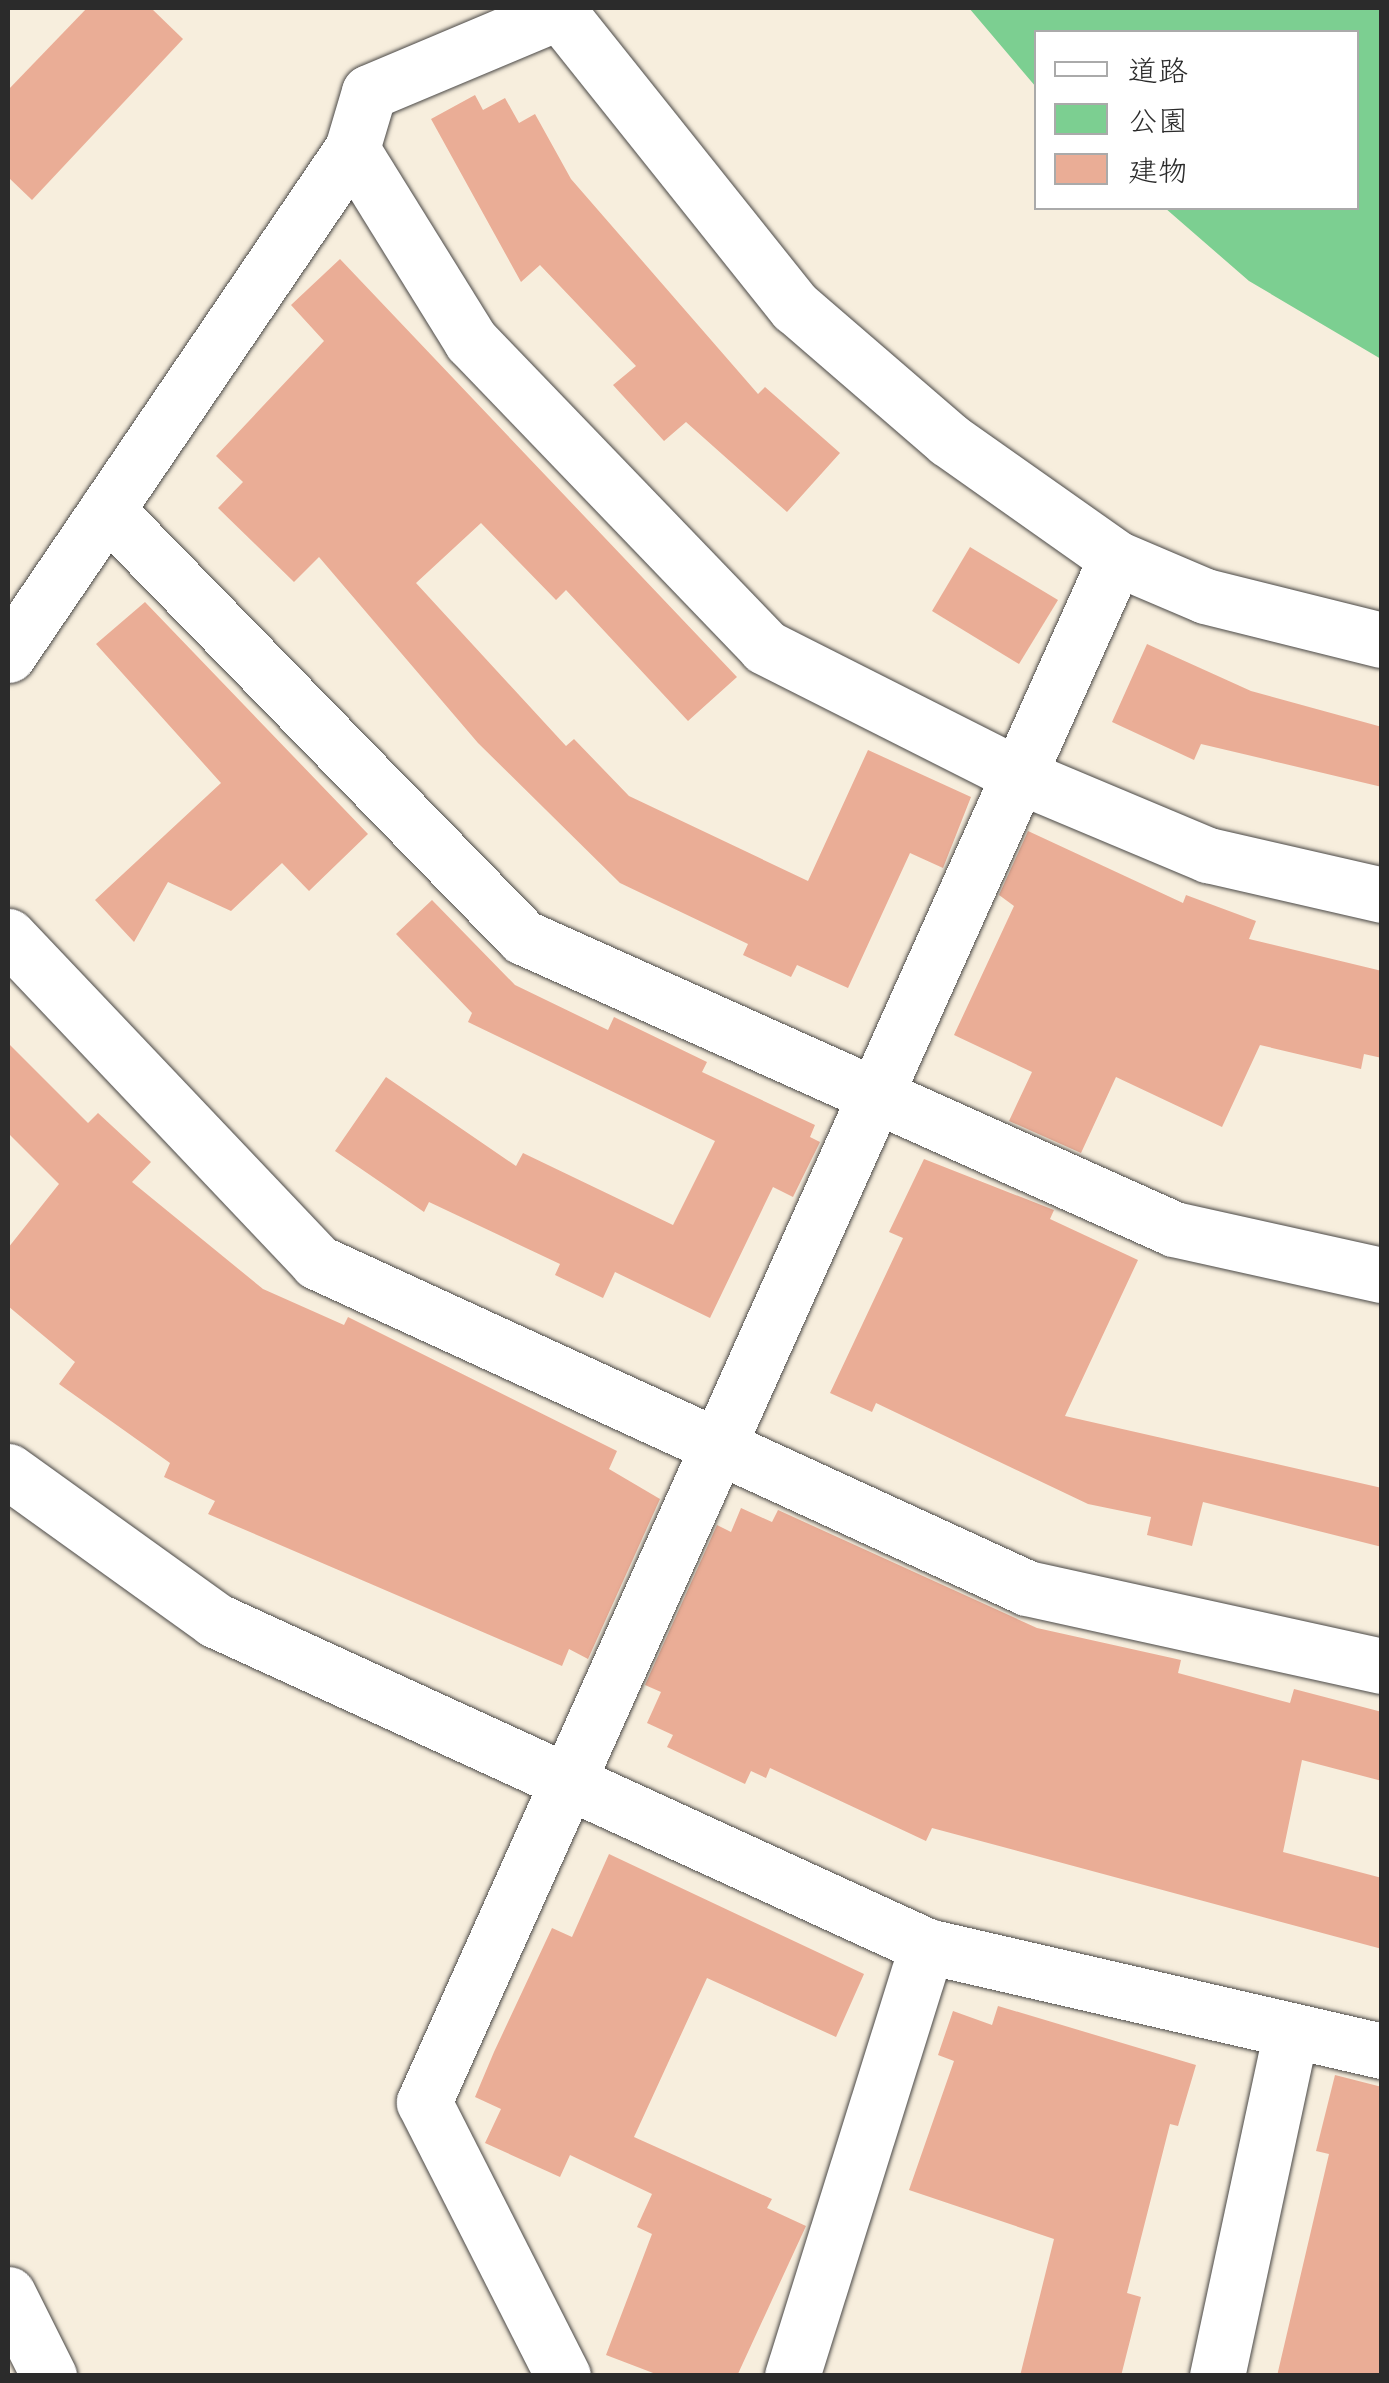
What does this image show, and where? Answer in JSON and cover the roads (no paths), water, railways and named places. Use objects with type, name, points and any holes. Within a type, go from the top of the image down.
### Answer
[{"type":"street","points":[[8,655],[352,149],[369,92],[558,10],[795,307],[950,440],[1116,558],[1205,596],[1382,640]]},
{"type":"street","points":[[352,149],[470,340],[764,647],[1022,777],[1208,855],[1382,895]]},
{"type":"street","points":[[106,510],[522,936],[1174,1229],[1382,1274]]},
{"type":"street","points":[[563,2376],[424,2102],[723,1446],[1116,558]]},
{"type":"street","points":[[8,936],[318,1262],[1027,1588],[1382,1666]]},
{"type":"street","points":[[8,1471],[215,1620],[569,1788],[927,1946],[1382,2051]]},
{"type":"street","points":[[792,2376],[927,1946]]},
{"type":"street","points":[[1217,2376],[1291,2031]]},
{"type":"street","points":[[8,2294],[49,2376]]}]
